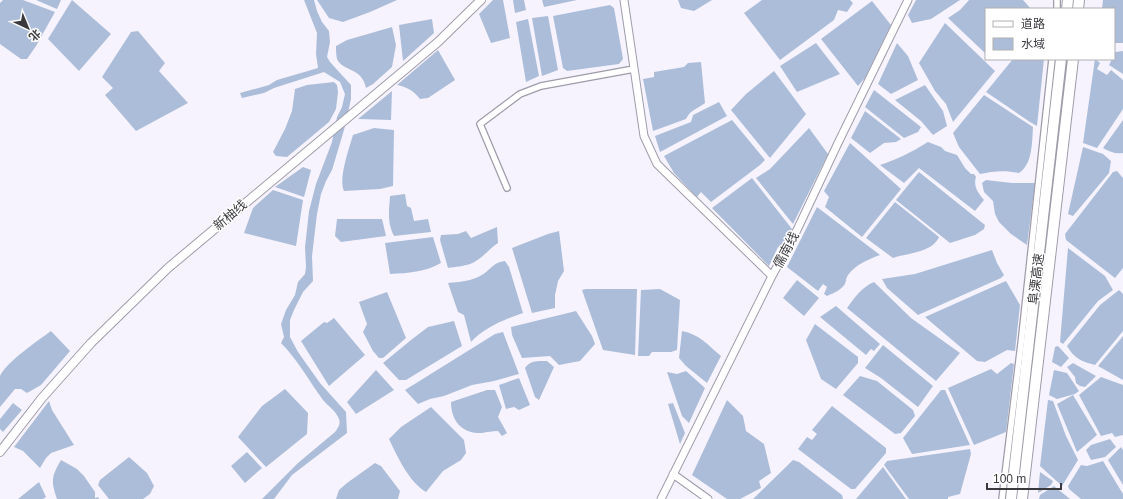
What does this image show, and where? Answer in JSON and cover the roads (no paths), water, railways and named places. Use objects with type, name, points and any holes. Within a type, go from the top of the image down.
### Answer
[{"type":"highway","name":"阜溧高速","points":[[1010,499],[1061,60]]},
{"type":"highway","name":"阜溧高速","points":[[1022,499],[1073,60]]},
{"type":"main road","name":"新柚线","points":[[0,452],[42,398],[91,343],[168,268],[438,42],[481,0]]},
{"type":"street","points":[[624,0],[644,136],[656,164],[772,276]]},
{"type":"street","name":"儒南线","points":[[661,499],[772,276],[797,230],[908,0]]},
{"type":"street","points":[[1002,499],[1021,344],[1052,60]]},
{"type":"street","points":[[507,188],[480,124],[520,94],[541,86],[634,69]]},
{"type":"street","points":[[673,474],[708,499]]},
{"type":"water","points":[[3,0],[23,0],[55,12],[27,59],[21,59],[0,44],[0,3]]},
{"type":"water","points":[[36,0],[61,0],[57,9]]},
{"type":"water","points":[[72,0],[111,34],[79,71],[48,39]]},
{"type":"water","points":[[304,0],[314,0],[322,22],[329,31],[330,42],[327,57],[351,85],[351,99],[344,130],[332,170],[321,194],[312,256],[313,281],[303,292],[294,310],[290,320],[290,337],[298,352],[320,383],[346,412],[347,433],[292,475],[274,499],[262,499],[298,463],[335,432],[340,423],[336,414],[323,400],[298,363],[281,343],[284,337],[281,324],[286,310],[295,295],[298,282],[305,274],[305,247],[309,211],[316,184],[332,142],[337,117],[342,107],[345,94],[340,82],[324,72],[274,88],[264,93],[242,98],[240,93],[269,85],[277,80],[318,68],[316,54],[317,33]]},
{"type":"water","points":[[317,0],[397,0],[343,22],[329,18]]},
{"type":"water","points":[[493,0],[503,0],[510,38],[491,43],[479,14]]},
{"type":"water","points":[[513,0],[524,0],[526,10],[515,13]]},
{"type":"water","points":[[542,0],[577,0],[544,7]]},
{"type":"water","points":[[678,0],[712,0],[694,11],[681,8]]},
{"type":"water","points":[[762,0],[850,0],[853,3],[847,12],[838,10],[834,20],[780,60],[744,13]]},
{"type":"water","points":[[916,0],[960,0],[931,19],[912,23],[908,15]]},
{"type":"water","points":[[969,0],[1023,0],[1030,8],[985,8],[985,53],[948,18],[960,10]]},
{"type":"water","points":[[1103,0],[1123,0],[1123,43],[1115,44],[1115,8],[1102,8]]},
{"type":"water","points":[[872,1],[891,25],[865,78],[858,86],[821,39]]},
{"type":"water","points":[[610,5],[614,8],[623,59],[619,64],[567,71],[563,68],[553,16]]},
{"type":"water","points":[[548,16],[558,70],[542,76],[532,18]]},
{"type":"water","points":[[432,19],[434,33],[403,61],[399,25]]},
{"type":"water","points":[[528,19],[539,76],[526,82],[516,22]]},
{"type":"water","points":[[945,23],[995,71],[953,122],[946,104],[935,91],[919,63]]},
{"type":"water","points":[[392,27],[396,45],[392,67],[373,84],[366,88],[361,76],[344,66],[337,59],[336,46],[347,40]]},
{"type":"water","points":[[138,31],[165,63],[159,71],[188,103],[136,131],[105,95],[113,88],[102,77],[131,32]]},
{"type":"water","points":[[816,43],[840,74],[797,92],[780,66]]},
{"type":"water","points":[[897,43],[908,56],[918,80],[891,94],[878,84]]},
{"type":"water","points":[[438,50],[455,80],[428,98],[420,99],[410,90],[397,85]]},
{"type":"water","points":[[1123,51],[1123,74],[1109,65],[1112,60],[1115,60],[1115,52]]},
{"type":"water","points":[[1012,60],[1044,60],[1037,126],[986,92]]},
{"type":"water","points":[[1095,60],[1096,60],[1100,63],[1097,69],[1107,75],[1111,70],[1123,80],[1123,109],[1097,148],[1083,143]]},
{"type":"water","points":[[701,62],[705,103],[692,111],[686,119],[653,131],[643,79],[654,77],[654,72],[684,67],[688,63]]},
{"type":"water","points":[[774,71],[806,114],[770,158],[731,110],[746,94]]},
{"type":"water","points":[[334,82],[337,85],[338,92],[336,109],[329,122],[287,157],[276,156],[273,152],[285,129],[292,111],[295,89],[307,85]]},
{"type":"water","points":[[925,85],[943,111],[947,126],[933,135],[921,121],[895,100]]},
{"type":"water","points":[[874,90],[921,127],[918,132],[904,138],[865,107]]},
{"type":"water","points":[[392,91],[391,120],[358,119]]},
{"type":"water","points":[[984,95],[1033,127],[1031,152],[1027,164],[1019,173],[1000,171],[980,174],[959,147],[953,133]]},
{"type":"water","points":[[719,102],[727,116],[660,152],[655,136],[691,122],[693,115]]},
{"type":"water","points":[[865,111],[901,139],[896,142],[884,143],[870,153],[851,138]]},
{"type":"water","points":[[732,120],[765,160],[711,202],[701,192],[697,197],[674,173],[664,156]]},
{"type":"water","points":[[1123,120],[1123,153],[1108,151],[1103,148]]},
{"type":"water","points":[[374,128],[394,130],[393,186],[380,189],[344,191],[342,186],[343,172],[353,135]]},
{"type":"water","points":[[809,128],[828,154],[793,224],[756,178],[770,169]]},
{"type":"water","points":[[928,142],[941,147],[945,151],[957,155],[965,168],[971,174],[974,174],[976,177],[975,183],[977,189],[984,200],[975,211],[919,168],[904,183],[880,165],[905,155]]},
{"type":"water","points":[[850,143],[901,189],[862,237],[825,207],[829,197],[824,191]]},
{"type":"water","points":[[1083,147],[1103,154],[1111,161],[1109,173],[1073,216],[1068,214]]},
{"type":"water","points":[[303,167],[311,170],[304,197],[275,187]]},
{"type":"water","points":[[1117,171],[1123,178],[1123,268],[1115,278],[1066,240],[1065,234],[1113,172]]},
{"type":"water","points":[[919,172],[985,225],[984,229],[975,235],[950,243],[896,200]]},
{"type":"water","points":[[752,178],[792,229],[781,249],[778,247],[769,266],[712,208]]},
{"type":"water","points":[[986,180],[1012,183],[1035,183],[1027,245],[1011,234],[999,222],[995,214],[993,201],[984,192],[982,183]]},
{"type":"water","points":[[273,190],[303,200],[296,246],[244,233],[253,208]]},
{"type":"water","points":[[405,194],[407,206],[411,208],[414,221],[428,219],[431,232],[394,236],[389,221],[390,196]]},
{"type":"water","points":[[895,202],[939,237],[936,242],[919,252],[893,258],[866,238]]},
{"type":"water","points":[[817,207],[880,255],[867,260],[854,268],[846,278],[845,284],[837,291],[827,296],[824,294],[827,287],[823,284],[818,291],[787,267]]},
{"type":"water","points":[[337,219],[382,219],[386,236],[341,242],[335,236]]},
{"type":"water","points":[[497,227],[498,243],[470,264],[448,268],[440,240],[441,235],[458,234],[466,231],[471,238]]},
{"type":"water","points":[[559,231],[564,271],[558,281],[555,295],[555,308],[532,313],[512,248]]},
{"type":"water","points":[[433,237],[441,263],[423,270],[390,274],[385,243]]},
{"type":"water","points":[[1068,248],[1105,276],[1113,290],[1098,301],[1063,344],[1060,342]]},
{"type":"water","points":[[992,250],[1004,275],[1001,278],[918,315],[887,288],[882,279],[915,274]]},
{"type":"water","points":[[505,261],[509,267],[523,313],[501,321],[488,328],[471,342],[464,315],[458,312],[448,283],[476,278],[497,263]]},
{"type":"water","points":[[797,280],[819,298],[804,316],[783,298]]},
{"type":"water","points":[[1006,281],[1020,305],[1015,351],[1007,350],[985,362],[977,361],[925,317]]},
{"type":"water","points":[[874,282],[911,318],[960,353],[936,381],[847,308],[862,290]]},
{"type":"water","points":[[637,289],[635,355],[603,350],[582,290]]},
{"type":"water","points":[[660,289],[680,300],[677,350],[671,352],[652,352],[649,356],[638,356],[641,290]]},
{"type":"water","points":[[1119,290],[1123,294],[1123,331],[1095,365],[1079,359],[1067,346],[1100,305]]},
{"type":"water","points":[[387,292],[406,338],[383,358],[379,358],[373,351],[363,332],[367,324],[359,302]]},
{"type":"water","points":[[836,306],[880,344],[874,351],[871,349],[866,355],[820,317]]},
{"type":"water","points":[[576,311],[592,336],[595,344],[580,361],[559,365],[550,356],[522,358],[512,335],[511,327]]},
{"type":"water","points":[[334,318],[365,355],[329,386],[301,341],[324,322],[327,323]]},
{"type":"water","points":[[454,321],[462,346],[406,380],[399,380],[383,363],[428,327]]},
{"type":"water","points":[[815,324],[858,357],[858,363],[836,389],[821,379],[806,340]]},
{"type":"water","points":[[51,331],[70,351],[41,385],[27,393],[21,389],[15,389],[0,407],[0,376],[3,370],[23,352]]},
{"type":"water","points":[[682,331],[698,337],[721,356],[707,383],[686,366],[679,358]]},
{"type":"water","points":[[503,332],[519,374],[472,385],[418,404],[405,390],[495,334]]},
{"type":"water","points":[[1123,336],[1123,380],[1098,366]]},
{"type":"water","points":[[883,345],[933,386],[918,407],[881,378],[865,368]]},
{"type":"water","points":[[1058,346],[1069,358],[1061,367],[1052,362],[1055,347]]},
{"type":"water","points":[[547,361],[554,367],[539,400],[535,397],[525,368],[532,362]]},
{"type":"water","points":[[1011,363],[1014,364],[1006,432],[974,445],[948,388],[991,369],[997,374]]},
{"type":"water","points":[[1073,363],[1096,376],[1085,387],[1076,383],[1075,377],[1067,367]]},
{"type":"water","points":[[376,370],[394,390],[356,414],[347,402]]},
{"type":"water","points":[[1054,370],[1067,373],[1079,391],[1075,394],[1057,399],[1049,395]]},
{"type":"water","points":[[686,371],[705,388],[689,423],[682,416],[667,372],[677,374]]},
{"type":"water","points":[[860,376],[877,381],[913,410],[915,416],[901,433],[895,434],[843,395]]},
{"type":"water","points":[[1101,377],[1123,385],[1123,435],[1115,437],[1112,433],[1101,436],[1079,395]]},
{"type":"water","points":[[519,378],[530,405],[519,410],[514,407],[506,409],[499,385]]},
{"type":"water","points":[[285,389],[308,413],[307,434],[266,467],[238,437],[262,406]]},
{"type":"water","points":[[487,390],[495,390],[502,407],[498,417],[507,433],[502,436],[498,431],[475,433],[463,429],[453,415],[451,402]]},
{"type":"water","points":[[941,390],[945,390],[970,445],[912,454],[903,438]]},
{"type":"water","points":[[1073,395],[1097,435],[1077,452],[1057,404]]},
{"type":"water","points":[[727,400],[743,416],[746,431],[764,444],[771,473],[759,481],[761,488],[740,499],[727,499],[692,475]]},
{"type":"water","points":[[1048,400],[1053,401],[1066,436],[1078,460],[1062,486],[1040,466]]},
{"type":"water","points":[[49,401],[52,410],[74,445],[51,453],[40,468],[23,451],[14,447]]},
{"type":"water","points":[[13,403],[22,410],[3,432],[0,429],[0,419]]},
{"type":"water","points":[[673,403],[685,433],[680,444],[668,404]]},
{"type":"water","points":[[832,406],[886,448],[886,453],[855,489],[851,489],[798,449],[807,437],[812,440],[817,434],[812,430]]},
{"type":"water","points":[[431,407],[464,440],[466,453],[461,460],[443,471],[426,492],[414,482],[409,475],[389,439],[401,427]]},
{"type":"water","points":[[1110,439],[1116,447],[1105,457],[1091,460],[1086,450],[1091,445]]},
{"type":"water","points":[[1121,447],[1123,450],[1123,485],[1108,460]]},
{"type":"water","points":[[970,449],[971,454],[960,494],[948,497],[948,499],[909,499],[884,465],[887,461]]},
{"type":"water","points":[[247,452],[262,468],[245,483],[231,466]]},
{"type":"water","points":[[129,457],[147,473],[154,486],[150,494],[143,499],[109,499],[98,485],[100,480]]},
{"type":"water","points":[[61,460],[77,469],[84,476],[95,492],[95,498],[98,497],[99,499],[57,499],[53,479],[55,471]]},
{"type":"water","points":[[793,460],[799,462],[842,495],[843,499],[753,499]]},
{"type":"water","points":[[1103,461],[1123,494],[1123,499],[1081,499],[1069,489],[1068,486],[1081,465],[1087,466]]},
{"type":"water","points":[[375,463],[381,466],[400,491],[398,499],[336,499],[339,490]]},
{"type":"water","points":[[883,467],[906,499],[856,499]]},
{"type":"water","points":[[1040,472],[1053,481],[1051,485],[1038,493]]},
{"type":"water","points":[[39,482],[46,497],[43,499],[18,499]]},
{"type":"water","points":[[1054,486],[1070,499],[1039,499],[1040,495]]}]
